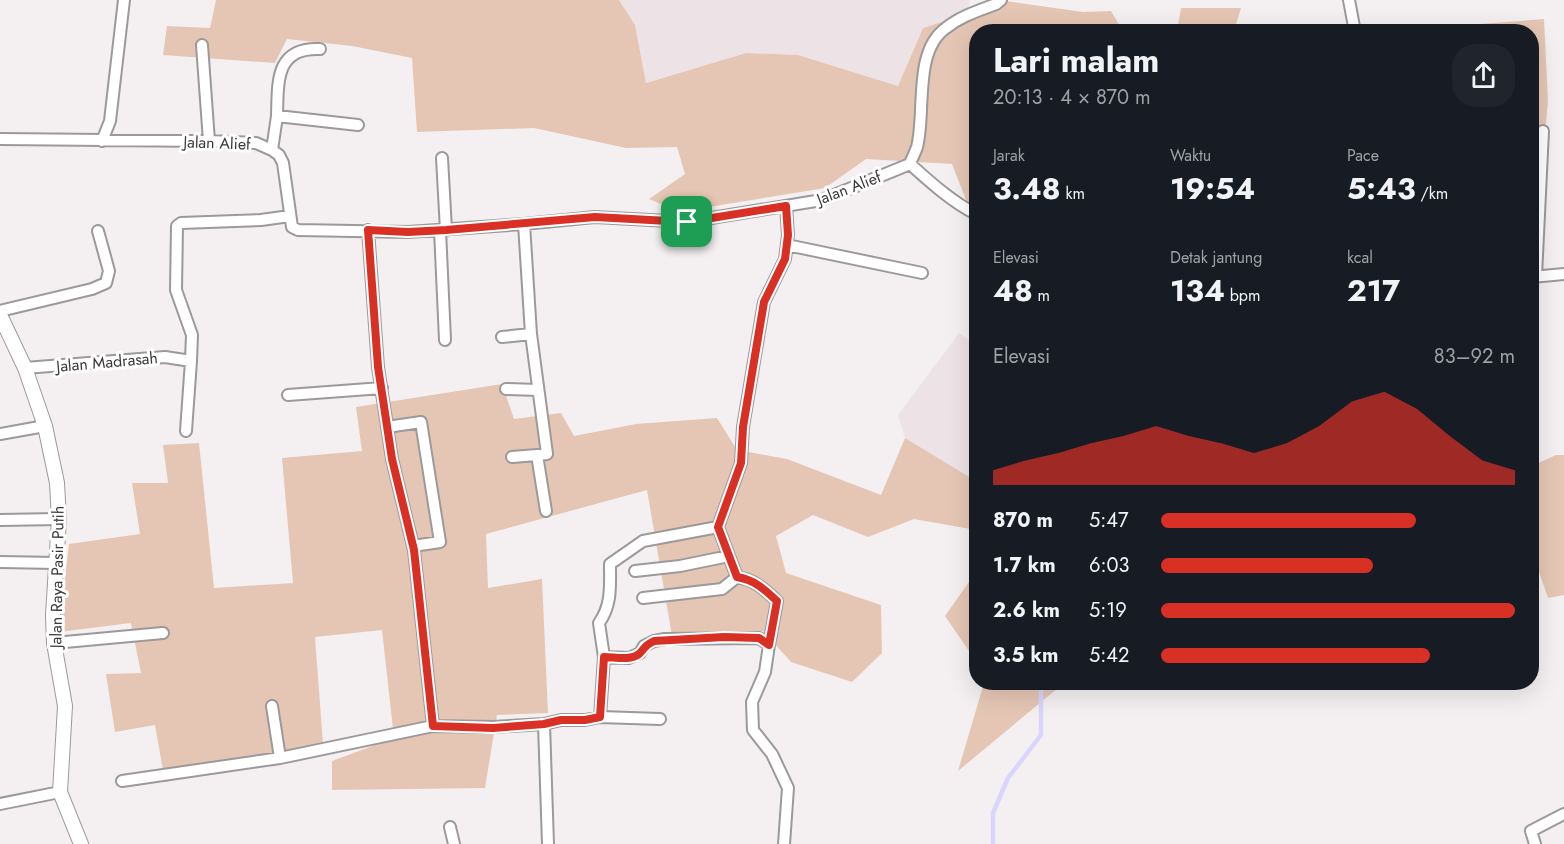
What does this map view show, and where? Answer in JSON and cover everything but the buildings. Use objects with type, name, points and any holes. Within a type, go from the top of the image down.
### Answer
[{"type":"street","points":[[102,141],[110,121],[124,0]]},
{"type":"street","points":[[969,209],[910,164],[919,135],[924,68],[934,41],[943,29],[1000,0]]},
{"type":"street","points":[[1349,0],[1354,24]]},
{"type":"street","points":[[202,45],[209,141]]},
{"type":"street","points":[[272,150],[277,116],[279,74],[284,64],[304,48],[320,49]]},
{"type":"street","points":[[277,116],[358,125]]},
{"type":"street","points":[[1539,196],[1543,131]]},
{"type":"street","name":"Jalan Alief","points":[[0,139],[256,143],[279,155],[283,163],[292,227],[298,230],[408,232],[595,217],[687,222],[822,200],[910,164]]},
{"type":"street","points":[[442,158],[445,340]]},
{"type":"street","points":[[737,577],[718,527],[741,463],[743,427],[764,302],[785,259],[786,206]]},
{"type":"street","points":[[186,431],[192,335],[176,290],[177,226],[182,223],[261,220],[290,216]]},
{"type":"street","points":[[512,457],[547,454],[531,334],[524,224]]},
{"type":"street","points":[[368,230],[378,367],[392,459],[413,546],[433,726]]},
{"type":"street","points":[[0,313],[92,289],[106,283],[109,271],[98,231]]},
{"type":"street","points":[[787,245],[922,273]]},
{"type":"street","points":[[1539,276],[1564,274]]},
{"type":"street","name":"Jalan Raya Pasir Putih","points":[[0,313],[25,368],[45,426],[57,483],[59,519],[53,615],[54,644],[65,706],[60,792],[81,844]]},
{"type":"street","points":[[502,337],[531,334]]},
{"type":"street","name":"Jalan Madrasah","points":[[25,368],[165,357],[191,362]]},
{"type":"street","points":[[288,395],[382,388]]},
{"type":"street","points":[[506,389],[538,390]]},
{"type":"street","points":[[387,427],[421,422],[441,542],[413,546]]},
{"type":"street","points":[[0,434],[45,426]]},
{"type":"street","points":[[537,455],[546,511]]},
{"type":"street","points":[[0,520],[59,519]]},
{"type":"street","points":[[600,717],[604,657],[599,623],[607,612],[610,564],[643,541],[718,527]]},
{"type":"street","points":[[635,571],[680,566],[729,556]]},
{"type":"street","points":[[0,562],[57,563]]},
{"type":"street","points":[[643,598],[722,589],[737,577],[750,579],[777,601],[765,672],[752,702],[753,730],[772,754],[788,788],[784,844]]},
{"type":"street","points":[[54,644],[163,633]]},
{"type":"street","points":[[604,657],[629,658],[640,653],[644,646],[665,639],[759,638],[769,645]]},
{"type":"street","points":[[272,706],[280,758]]},
{"type":"street","points":[[122,781],[280,758],[433,726],[493,728],[600,717],[660,719]]},
{"type":"street","points":[[544,724],[548,844]]},
{"type":"street","points":[[0,804],[60,792]]},
{"type":"street","points":[[1535,844],[1532,831],[1564,814]]},
{"type":"street","points":[[450,827],[454,844]]},
{"type":"shaded area","points":[[216,0],[619,0],[635,25],[646,83],[746,53],[798,55],[898,86],[923,28],[1006,1],[1083,12],[1111,11],[1119,24],[969,24],[969,207],[952,164],[866,159],[825,188],[679,212],[649,199],[685,174],[677,147],[626,148],[534,128],[417,132],[412,58],[352,46],[287,39],[275,63],[163,55],[167,26],[210,28]]},
{"type":"shaded area","points":[[619,0],[970,0],[967,14],[923,28],[898,86],[798,55],[746,53],[646,83],[635,25]]},
{"type":"shaded area","points":[[1181,8],[1241,8],[1236,24],[1178,24]]},
{"type":"shaded area","points":[[1544,19],[1548,101],[1539,198],[1539,24],[1480,24]]},
{"type":"shaded area","points":[[959,333],[969,340],[969,477],[905,438],[898,415]]},
{"type":"shaded area","points":[[502,384],[514,419],[561,413],[574,436],[636,424],[717,418],[737,450],[787,459],[881,495],[905,438],[969,477],[969,529],[914,519],[868,537],[813,515],[776,536],[786,573],[881,605],[882,653],[852,682],[791,662],[763,631],[672,636],[647,490],[486,534],[488,588],[542,579],[548,713],[497,715],[485,788],[332,790],[332,761],[394,738],[382,630],[315,637],[323,744],[165,782],[155,725],[115,732],[106,674],[141,673],[131,623],[59,632],[69,544],[140,534],[132,483],[168,483],[163,445],[199,443],[214,588],[293,583],[282,458],[362,451],[356,407]]},
{"type":"shaded area","points":[[1556,455],[1564,455],[1564,595],[1548,598],[1539,572],[1539,463]]},
{"type":"shaded area","points":[[969,582],[969,651],[945,616]]},
{"type":"shaded area","points":[[982,690],[1056,690],[958,771]]},
{"type":"waterway","points":[[993,844],[993,813],[1008,778],[1041,735],[1041,690]]},
{"type":"route","points":[[786,206],[788,235],[785,259],[764,302],[743,427],[741,463],[718,527],[737,577],[750,579],[777,601],[769,645],[759,638],[724,637],[654,641],[644,646],[640,653],[629,658],[604,657],[600,717],[493,728],[433,726],[414,550],[392,459],[378,367],[368,230],[408,232],[446,230],[595,217],[687,222],[786,206]]}]
